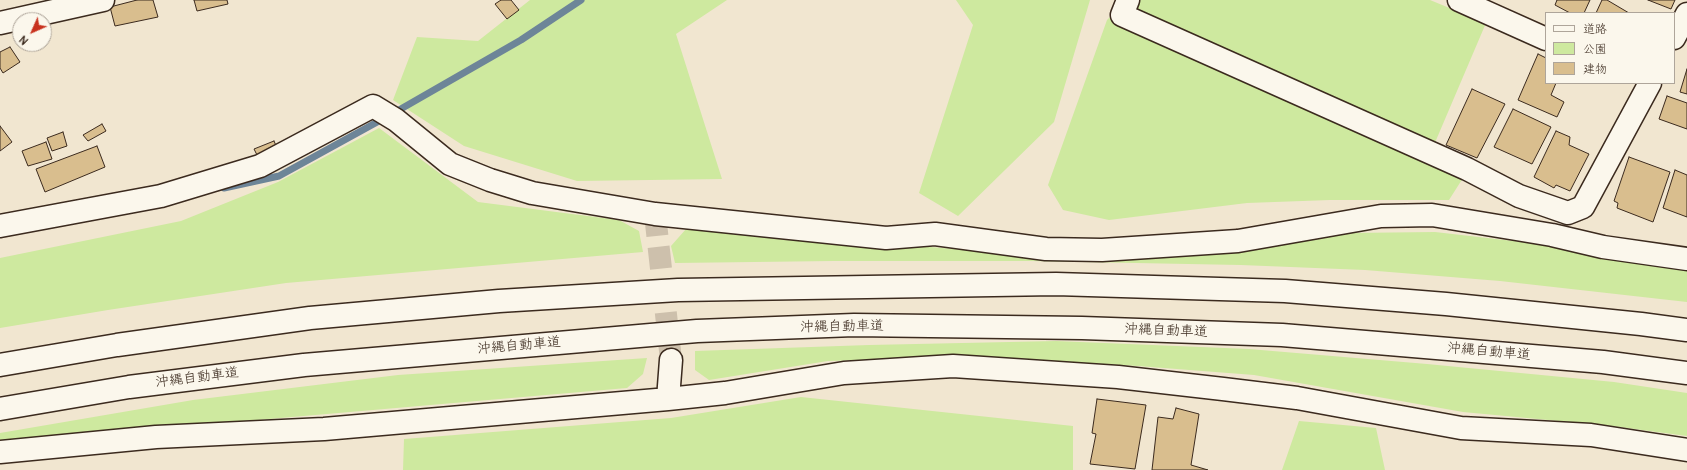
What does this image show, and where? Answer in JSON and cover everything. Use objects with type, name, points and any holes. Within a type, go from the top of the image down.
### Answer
[{"type":"main road","points":[[0,23],[103,0]]},
{"type":"main road","points":[[1128,0],[1122,15],[1467,169],[1520,196],[1568,212],[1583,207],[1647,84]]},
{"type":"main road","points":[[1459,0],[1545,39]]},
{"type":"main road","points":[[1675,36],[1687,14]]},
{"type":"main road","points":[[0,226],[161,196],[260,166],[373,106],[396,120],[450,164],[490,180],[532,193],[655,214],[886,238],[935,234],[1046,249],[1102,250],[1238,241],[1381,216],[1432,215],[1552,235],[1603,247],[1687,259]]},
{"type":"main road","points":[[1507,228],[1520,196]]},
{"type":"main road","points":[[0,364],[117,345],[310,318],[499,301],[678,290],[1056,284],[1285,291],[1446,304],[1687,330]]},
{"type":"main road","name":"沖縄自動車道","points":[[0,409],[129,387],[304,365],[697,331],[854,325],[1082,328],[1282,335],[1603,362],[1687,373]]},
{"type":"main road","points":[[668,399],[671,360]]},
{"type":"main road","points":[[0,452],[156,437],[324,429],[668,399],[725,393],[844,372],[953,366],[1118,377],[1223,389],[1297,398],[1461,428],[1591,435],[1687,450]]},
{"type":"green space","points":[[530,0],[727,0],[676,34],[722,179],[577,181],[464,146],[393,100],[417,37],[478,41]]},
{"type":"green space","points":[[956,0],[1090,0],[1054,122],[958,216],[919,193],[973,25]]},
{"type":"green space","points":[[1127,0],[1430,0],[1486,23],[1428,159],[1463,178],[1449,200],[1330,200],[1247,203],[1109,220],[1063,210],[1048,185],[1107,20]]},
{"type":"green space","points":[[379,128],[478,202],[619,220],[639,231],[643,252],[286,283],[0,328],[0,258],[181,221],[278,182]]},
{"type":"green space","points":[[697,227],[954,249],[1126,257],[1348,233],[1435,232],[1531,243],[1687,268],[1687,302],[1500,281],[1365,270],[1241,265],[1030,261],[675,263],[671,246],[686,229]]},
{"type":"green space","points":[[1056,341],[1249,349],[1614,382],[1687,393],[1687,436],[1612,426],[1463,412],[1254,375],[1138,366],[978,357],[828,361],[709,380],[695,370],[695,351]]},
{"type":"green space","points":[[647,358],[643,374],[627,388],[96,434],[0,448],[0,433],[193,400],[398,375]]},
{"type":"green space","points":[[801,397],[1073,426],[1073,470],[403,470],[404,439],[671,418]]},
{"type":"green space","points":[[1299,421],[1376,428],[1385,470],[1282,470]]},
{"type":"building","points":[[137,0],[153,0],[158,17],[115,26],[110,7]]},
{"type":"building","points":[[194,0],[227,0],[228,4],[197,11]]},
{"type":"building","points":[[501,0],[511,0],[519,10],[507,19],[495,4]]},
{"type":"building","points":[[1557,0],[1590,0],[1584,12],[1568,12],[1555,5]]},
{"type":"building","points":[[1602,0],[1607,0],[1627,12],[1596,12]]},
{"type":"building","points":[[1648,0],[1675,0],[1671,9]]},
{"type":"building","points":[[10,47],[20,62],[3,73],[0,68],[0,52]]},
{"type":"building","points":[[1538,54],[1545,58],[1545,84],[1556,84],[1551,95],[1564,102],[1557,117],[1518,100]]},
{"type":"building","points":[[1687,69],[1687,94],[1680,92]]},
{"type":"building","points":[[1472,89],[1505,104],[1477,158],[1446,145]]},
{"type":"building","points":[[1667,96],[1687,103],[1687,129],[1659,119]]},
{"type":"building","points":[[1513,109],[1551,127],[1532,164],[1494,147]]},
{"type":"building","points":[[102,124],[106,131],[88,141],[83,135]]},
{"type":"building","points":[[0,126],[12,142],[0,151]]},
{"type":"building","points":[[1556,131],[1570,137],[1569,145],[1589,154],[1570,191],[1556,185],[1554,188],[1534,177]]},
{"type":"building","points":[[63,132],[67,146],[52,151],[47,138]]},
{"type":"building","points":[[274,141],[277,148],[258,157],[254,149]]},
{"type":"building","points":[[46,142],[52,159],[28,166],[22,151]]},
{"type":"building","points":[[97,146],[105,167],[45,192],[36,169]]},
{"type":"building","points":[[1629,157],[1670,172],[1653,222],[1617,208],[1618,203],[1614,201]]},
{"type":"building","points":[[1675,170],[1687,175],[1687,217],[1663,208]]},
{"type":"building","points":[[1097,399],[1146,405],[1135,469],[1090,464],[1096,434],[1092,433]]},
{"type":"building","points":[[1176,408],[1199,414],[1191,465],[1208,470],[1152,470],[1158,417],[1173,419]]},
{"type":"waterway","points":[[224,188],[279,176],[399,110],[521,40],[581,0]]},
{"type":"tunnel","points":[[655,214],[671,360]]}]
